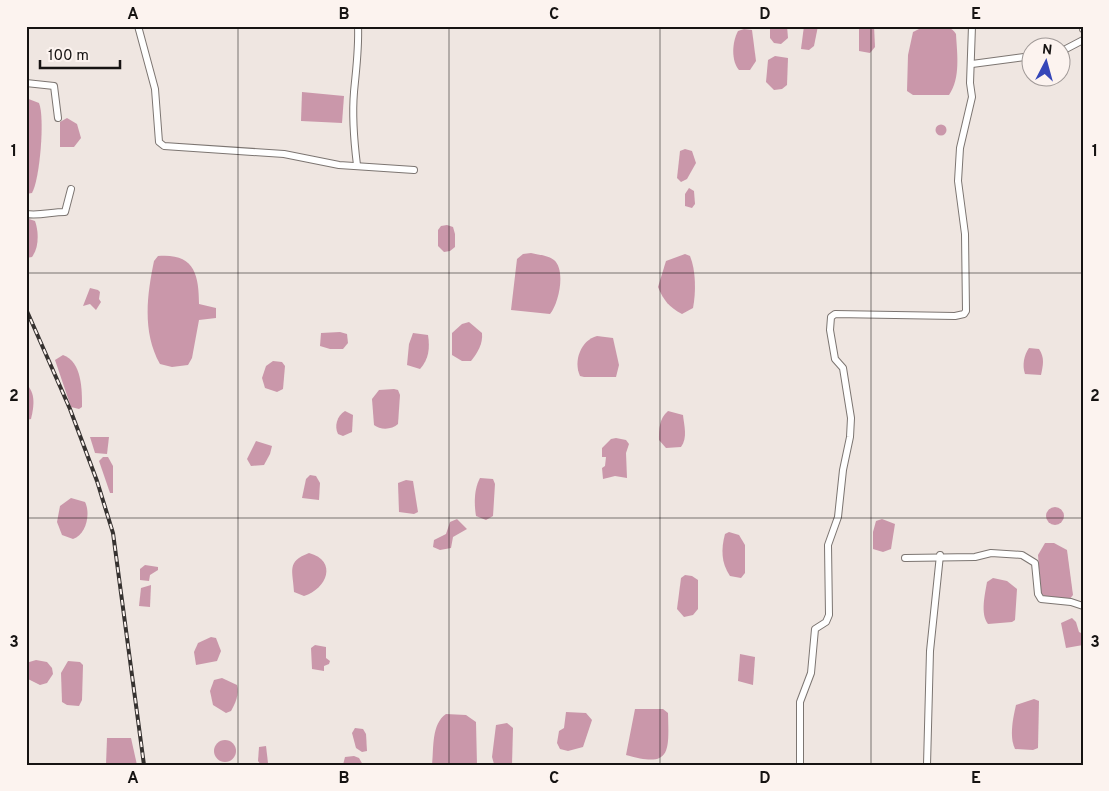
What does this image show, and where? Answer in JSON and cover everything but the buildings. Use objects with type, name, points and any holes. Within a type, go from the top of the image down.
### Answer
[{"type":"street","points":[[138,26],[156,89],[159,142],[164,146],[284,154],[339,165],[414,170]]},
{"type":"street","points":[[357,165],[354,136],[354,102],[359,49],[358,26]]},
{"type":"street","points":[[800,765],[800,702],[811,673],[815,629],[826,622],[828,615],[828,545],[838,517],[843,470],[850,437],[848,402],[843,368],[835,360],[830,330],[831,317],[835,314],[955,316],[964,314],[966,311],[965,234],[958,181],[960,148],[972,97],[970,83],[972,26]]},
{"type":"street","points":[[972,64],[1022,57]]},
{"type":"street","points":[[26,82],[54,86],[58,118]]},
{"type":"street","points":[[26,214],[40,215],[46,212],[65,212],[72,189]]},
{"type":"street","points":[[905,558],[974,557],[986,553],[1022,556],[1035,563],[1038,594],[1041,599],[1071,602],[1083,606]]},
{"type":"street","points":[[927,765],[930,651],[940,556]]},
{"type":"shaded area","points":[[770,26],[787,26],[788,38],[781,44],[774,43],[770,38]]},
{"type":"shaded area","points":[[804,26],[818,26],[814,46],[809,50],[801,49]]},
{"type":"shaded area","points":[[859,26],[874,26],[875,47],[870,53],[859,51]]},
{"type":"shaded area","points":[[925,26],[946,27],[956,34],[957,73],[949,95],[913,95],[907,91],[908,55],[913,32]]},
{"type":"shaded area","points":[[744,29],[752,30],[756,61],[750,70],[739,70],[734,57],[736,35],[738,31]]},
{"type":"shaded area","points":[[775,56],[788,58],[787,85],[782,89],[774,90],[766,82],[768,60]]},
{"type":"shaded area","points":[[302,92],[344,96],[342,123],[301,121]]},
{"type":"shaded area","points":[[26,98],[39,103],[42,121],[41,148],[35,186],[32,193],[26,194]]},
{"type":"shaded area","points":[[67,118],[77,124],[81,138],[74,147],[60,147],[60,122]]},
{"type":"shaded area","points":[[939,125],[943,125],[946,130],[945,134],[939,135],[936,132],[936,128]]},
{"type":"shaded area","points":[[685,149],[692,151],[696,163],[687,179],[681,182],[677,178],[680,151]]},
{"type":"shaded area","points":[[689,188],[694,191],[695,204],[692,208],[685,206],[685,194]]},
{"type":"shaded area","points":[[26,218],[35,221],[38,235],[37,245],[32,257],[26,258]]},
{"type":"shaded area","points":[[441,226],[453,227],[455,247],[450,251],[444,252],[438,246],[438,230]]},
{"type":"shaded area","points":[[531,253],[552,258],[560,271],[560,287],[550,314],[511,310],[517,259],[523,254]]},
{"type":"shaded area","points":[[685,254],[690,256],[692,262],[695,296],[693,308],[682,314],[667,303],[658,287],[666,261]]},
{"type":"shaded area","points":[[158,256],[180,258],[187,262],[196,275],[199,304],[216,308],[216,318],[199,320],[192,358],[188,365],[172,367],[160,364],[150,339],[148,326],[149,287],[154,261]]},
{"type":"shaded area","points":[[90,288],[100,292],[99,299],[101,302],[96,310],[90,304],[83,306]]},
{"type":"shaded area","points":[[469,322],[482,333],[482,341],[471,361],[462,361],[452,355],[452,333],[462,324]]},
{"type":"shaded area","points":[[340,332],[347,334],[348,343],[343,349],[330,349],[320,346],[321,333]]},
{"type":"shaded area","points":[[413,333],[428,335],[428,353],[420,369],[407,365],[409,344]]},
{"type":"shaded area","points":[[597,336],[613,338],[619,365],[616,377],[580,376],[577,364],[580,352],[591,338]]},
{"type":"shaded area","points":[[1029,348],[1039,349],[1041,352],[1043,362],[1041,375],[1025,374],[1024,360]]},
{"type":"shaded area","points":[[63,355],[74,364],[80,377],[82,407],[79,409],[71,407],[55,360]]},
{"type":"shaded area","points":[[273,361],[282,362],[285,366],[283,389],[277,392],[265,388],[262,378],[266,366]]},
{"type":"shaded area","points":[[26,384],[33,396],[33,409],[31,419],[26,420]]},
{"type":"shaded area","points":[[379,390],[398,390],[400,395],[398,424],[389,428],[377,427],[374,425],[372,399]]},
{"type":"shaded area","points":[[345,411],[353,415],[352,432],[343,436],[338,434],[336,425],[338,418]]},
{"type":"shaded area","points":[[668,411],[683,415],[685,436],[681,447],[666,448],[659,440],[661,421]]},
{"type":"shaded area","points":[[90,437],[109,437],[107,454],[95,453]]},
{"type":"shaded area","points":[[611,439],[626,440],[629,444],[626,453],[627,478],[615,476],[603,479],[602,468],[605,466],[606,457],[602,457],[602,448]]},
{"type":"shaded area","points":[[256,441],[272,446],[264,465],[251,466],[247,459]]},
{"type":"shaded area","points":[[103,457],[108,457],[113,466],[113,493],[110,493],[99,461]]},
{"type":"shaded area","points":[[310,475],[316,476],[320,483],[319,500],[302,498],[306,479]]},
{"type":"shaded area","points":[[480,478],[493,479],[495,484],[493,516],[486,520],[476,516],[475,497]]},
{"type":"shaded area","points":[[406,480],[413,481],[418,512],[414,514],[399,512],[398,483]]},
{"type":"shaded area","points":[[71,498],[85,502],[87,507],[84,529],[73,539],[62,535],[57,522],[60,506]]},
{"type":"shaded area","points":[[1055,507],[1061,510],[1064,516],[1061,522],[1055,525],[1049,522],[1046,516],[1049,510]]},
{"type":"shaded area","points":[[457,519],[467,529],[453,537],[451,548],[440,550],[433,547],[434,540],[446,534],[450,522]]},
{"type":"shaded area","points":[[882,519],[895,524],[891,549],[883,552],[873,549],[873,532],[876,521]]},
{"type":"shaded area","points":[[729,532],[739,535],[745,545],[745,573],[741,578],[730,576],[723,561],[722,550],[725,534]]},
{"type":"shaded area","points":[[1045,543],[1054,543],[1067,550],[1073,595],[1069,600],[1044,596],[1041,593],[1038,555]]},
{"type":"shaded area","points":[[309,553],[324,562],[326,575],[319,587],[304,596],[294,592],[292,572],[294,563]]},
{"type":"shaded area","points":[[145,565],[158,567],[158,570],[150,575],[149,581],[140,580],[140,569]]},
{"type":"shaded area","points":[[685,575],[692,576],[698,580],[698,609],[693,615],[684,617],[677,609],[681,578]]},
{"type":"shaded area","points":[[993,578],[1007,581],[1017,589],[1015,620],[1012,622],[988,624],[986,620],[984,615],[984,598],[987,582]]},
{"type":"shaded area","points":[[151,585],[150,607],[139,606],[141,588]]},
{"type":"shaded area","points":[[1072,618],[1076,622],[1079,632],[1083,634],[1083,645],[1066,648],[1061,623]]},
{"type":"shaded area","points":[[211,637],[216,638],[221,651],[217,661],[196,665],[194,652],[198,643]]},
{"type":"shaded area","points":[[315,645],[326,647],[326,658],[330,661],[329,664],[324,666],[324,671],[312,669],[311,648]]},
{"type":"shaded area","points":[[740,654],[755,657],[753,685],[738,681]]},
{"type":"shaded area","points":[[36,660],[47,662],[52,668],[53,674],[47,683],[40,685],[26,678],[26,663]]},
{"type":"shaded area","points":[[68,661],[80,662],[83,665],[82,700],[79,706],[67,705],[62,702],[61,673]]},
{"type":"shaded area","points":[[222,678],[237,685],[238,689],[231,711],[226,713],[213,705],[210,691],[214,680]]},
{"type":"shaded area","points":[[1034,699],[1039,701],[1038,748],[1033,750],[1015,749],[1012,733],[1016,705]]},
{"type":"shaded area","points":[[635,709],[663,709],[668,713],[667,747],[664,754],[659,758],[652,760],[641,759],[626,755]]},
{"type":"shaded area","points":[[566,712],[586,713],[592,720],[583,747],[568,751],[560,749],[557,743],[559,731],[564,728]]},
{"type":"shaded area","points":[[446,714],[466,715],[476,722],[477,765],[432,765],[436,730],[441,718]]},
{"type":"shaded area","points":[[507,723],[513,728],[512,765],[494,764],[492,757],[496,725]]},
{"type":"shaded area","points":[[355,728],[363,729],[366,734],[367,751],[362,752],[356,748],[352,733]]},
{"type":"shaded area","points":[[107,738],[131,738],[137,765],[106,765]]},
{"type":"shaded area","points":[[225,740],[233,743],[236,751],[233,759],[225,762],[217,759],[214,751],[217,743]]},
{"type":"shaded area","points":[[266,746],[268,763],[261,765],[258,761],[259,747]]},
{"type":"shaded area","points":[[354,756],[359,758],[363,765],[343,765],[345,757]]},
{"type":"railway","points":[[26,309],[70,409],[97,481],[113,533],[144,765]]}]
